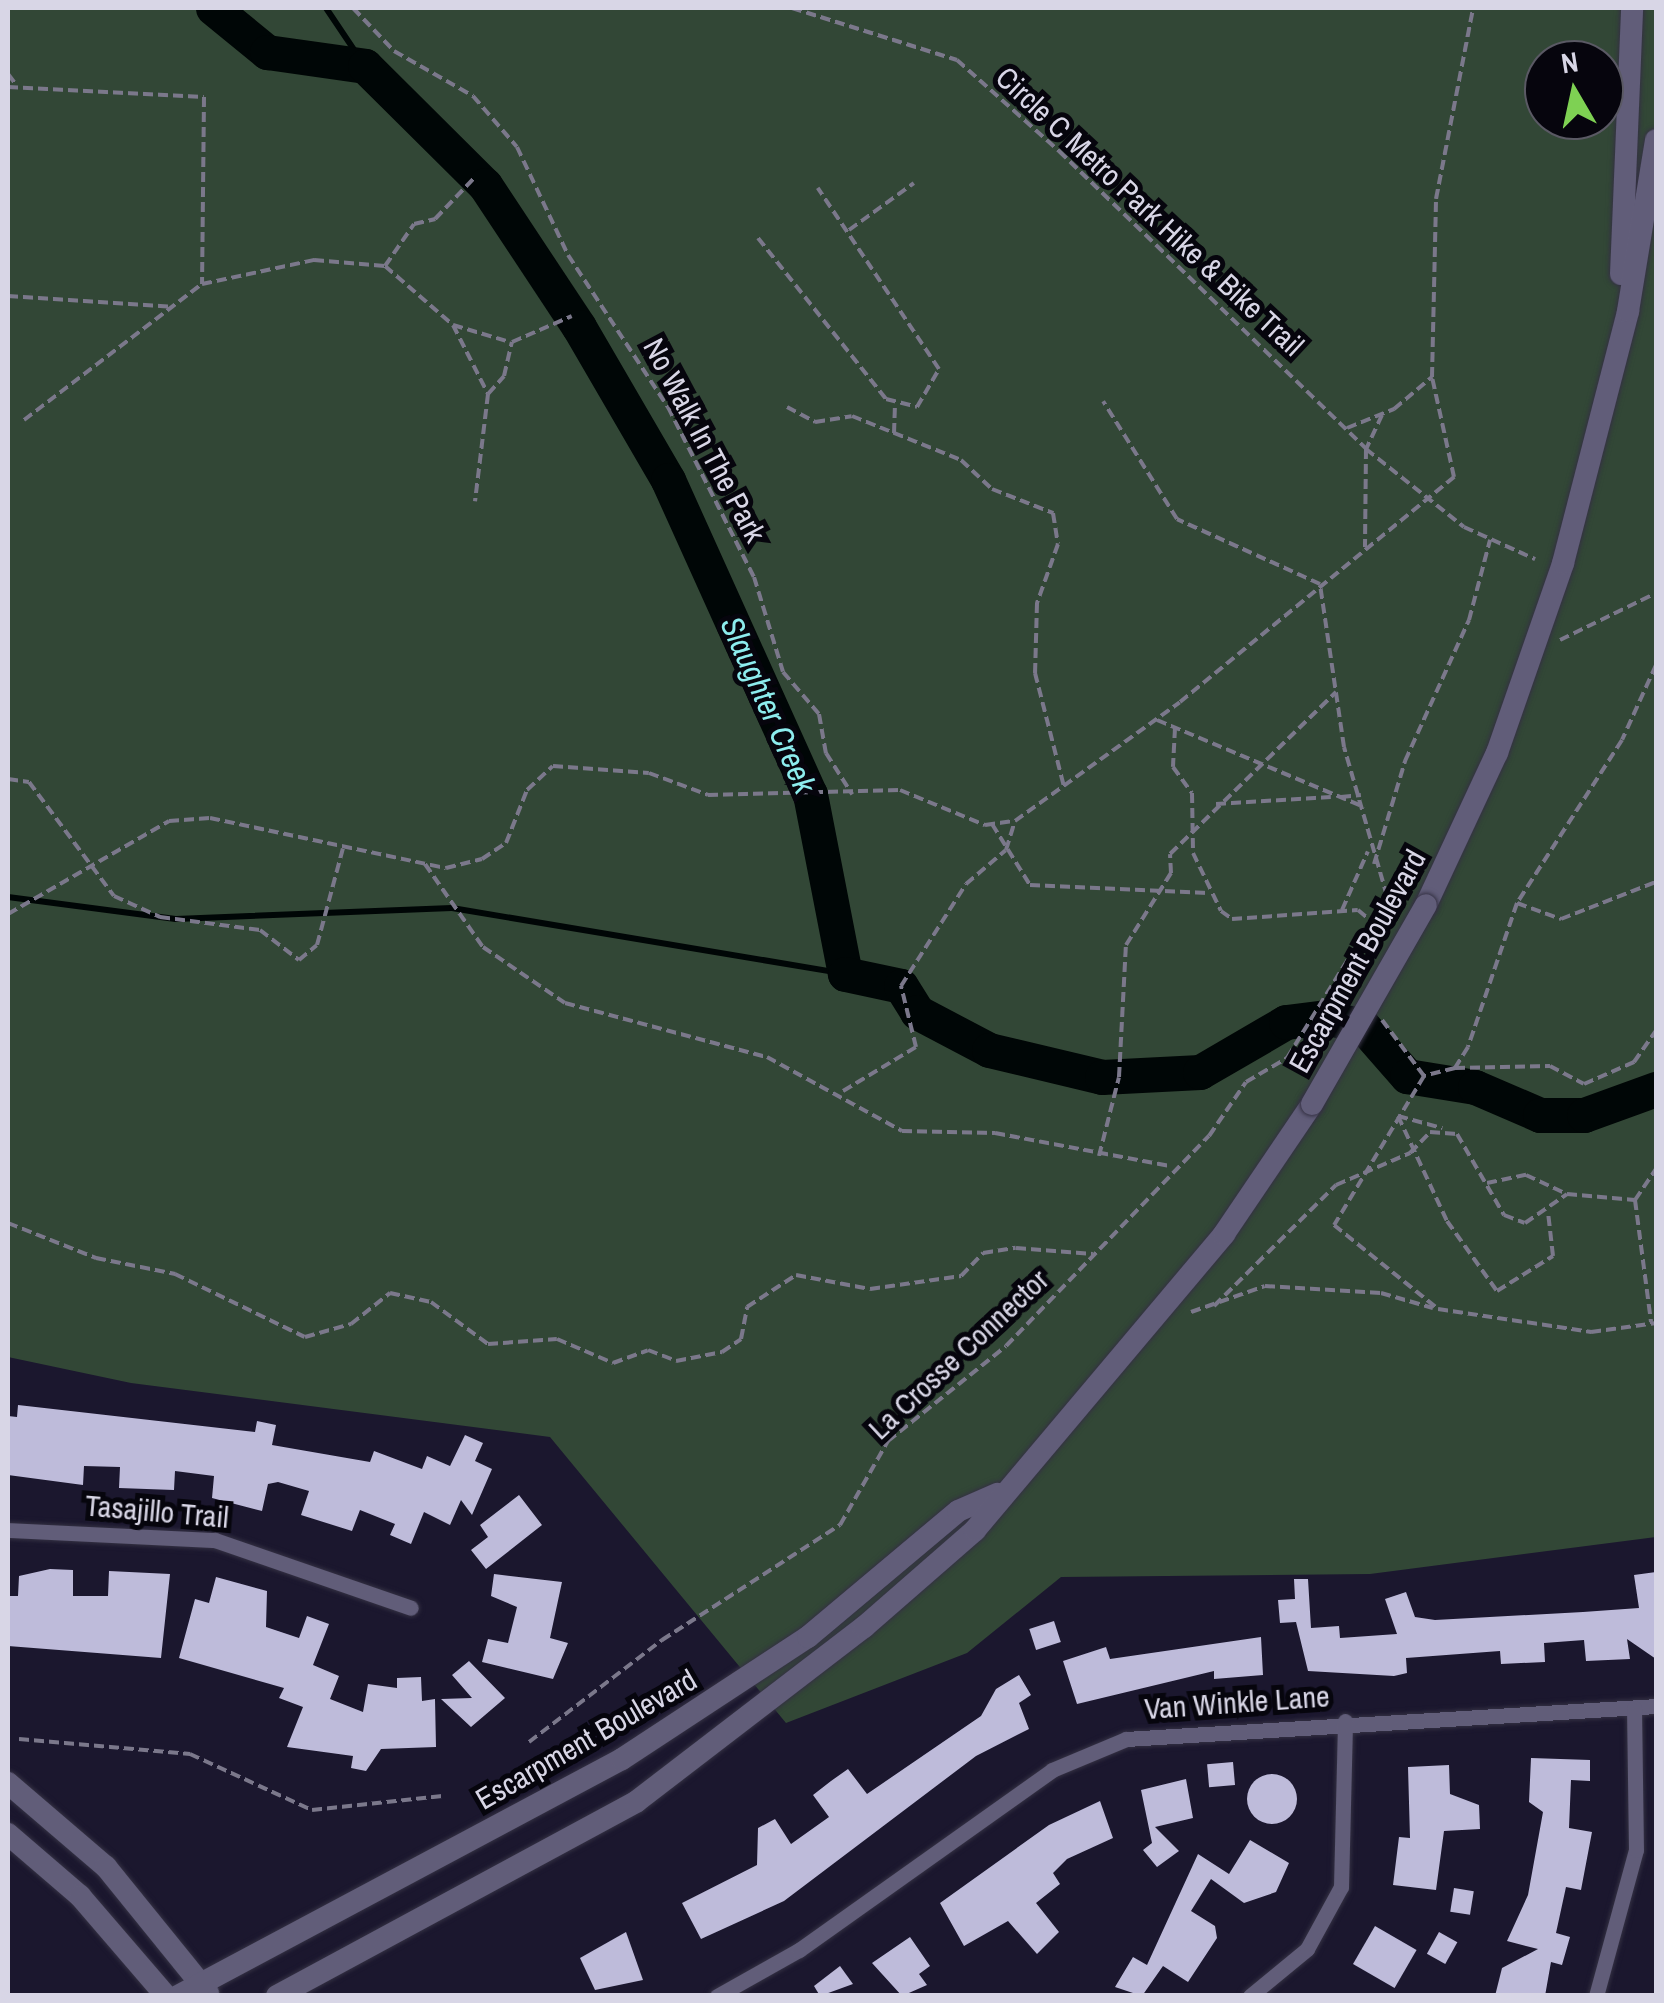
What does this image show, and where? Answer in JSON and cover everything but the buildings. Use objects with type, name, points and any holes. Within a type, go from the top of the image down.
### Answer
[{"type":"main road","name":"Escarpment Boulevard","points":[[1611,372],[1629,196],[1632,8]]},
{"type":"main road","name":"Escarpment Boulevard","points":[[277,1996],[637,1801],[864,1628],[975,1530],[998,1494],[1224,1234],[1312,1104],[1426,906],[1533,654],[1611,372],[1656,140]]},
{"type":"main road","name":"Escarpment Boulevard","points":[[178,1996],[205,1989],[622,1759],[808,1637],[958,1511],[998,1494]]},
{"type":"main road","points":[[8,1783],[106,1867],[205,1989]]},
{"type":"main road","points":[[8,1834],[80,1896],[166,1996]]},
{"type":"street","name":"Tasajillo Trail","points":[[8,1530],[215,1540],[411,1608]]},
{"type":"street","name":"Van Winkle Lane","points":[[717,1996],[1086,1754],[1182,1729],[1656,1706]]},
{"type":"street","points":[[1596,1996],[1636,1850],[1634,1708]]},
{"type":"street","points":[[1250,1996],[1307,1949],[1341,1887],[1349,1822],[1344,1721]]},
{"type":"path","name":"No Walk In The Park","points":[[354,8],[394,51],[474,96],[518,147],[568,255],[668,407],[754,578],[783,672],[819,714],[826,753],[852,794]]},
{"type":"path","name":"Circle C Metro Park Hike & Bike Trail","points":[[792,8],[957,60],[1366,448],[1425,499],[1490,540],[1535,559]]},
{"type":"path","points":[[8,914],[169,821],[210,818],[425,864],[464,864],[506,843],[527,790],[553,766],[649,773],[708,795],[900,790],[992,824],[1015,821],[1157,720],[1425,499],[1446,490],[1456,458],[1432,377],[1436,198],[1473,8]]},
{"type":"path","points":[[8,74],[19,88]]},
{"type":"path","points":[[8,87],[204,97],[202,284]]},
{"type":"path","points":[[385,266],[414,224],[435,219],[476,176]]},
{"type":"path","points":[[849,230],[914,183]]},
{"type":"path","points":[[758,238],[896,402],[917,407],[939,369],[818,188]]},
{"type":"path","points":[[24,420],[202,284],[314,260],[385,266],[452,324],[488,394],[476,502]]},
{"type":"path","points":[[8,296],[172,307]]},
{"type":"path","points":[[452,324],[512,342],[572,316]]},
{"type":"path","points":[[488,394],[504,376],[512,342]]},
{"type":"path","points":[[1346,428],[1382,415],[1432,377]]},
{"type":"path","points":[[1103,401],[1177,519],[1320,584]]},
{"type":"path","points":[[894,434],[896,402]]},
{"type":"path","points":[[787,406],[816,422],[852,416],[1052,512],[1058,544],[1038,603],[1035,673],[1064,787]]},
{"type":"path","points":[[1365,547],[1366,448],[1382,415]]},
{"type":"path","points":[[1374,864],[1404,761],[1469,620],[1490,540]]},
{"type":"path","points":[[1175,728],[1173,768],[1192,793],[1192,830],[1210,893],[1232,918],[1342,910],[1371,921],[1387,896],[1368,851],[1366,808],[1337,691],[1320,584]]},
{"type":"path","points":[[1560,640],[1656,593]]},
{"type":"path","points":[[1455,1068],[1517,902],[1622,740],[1656,665]]},
{"type":"path","points":[[1098,1156],[1119,1077],[1126,944],[1171,873],[1170,854],[1212,805],[1337,691]]},
{"type":"path","points":[[1157,720],[1366,808]]},
{"type":"path","points":[[8,779],[29,782],[86,867],[114,896],[160,917],[260,930],[308,960],[344,846]]},
{"type":"path","points":[[1212,805],[1361,795]]},
{"type":"path","points":[[843,1091],[916,1047],[902,986],[966,884],[1006,850],[1015,821]]},
{"type":"path","points":[[992,824],[1030,886],[1210,893]]},
{"type":"path","points":[[1342,910],[1368,851]]},
{"type":"path","points":[[425,864],[483,946],[566,1003],[768,1057],[843,1091],[902,1130],[995,1133],[1098,1156],[1172,1166]]},
{"type":"path","points":[[1517,902],[1561,919],[1656,882]]},
{"type":"path","name":"La Crosse Connector","points":[[529,1742],[662,1640],[840,1525],[888,1441],[1006,1346],[1096,1254],[1172,1166],[1209,1136],[1246,1082],[1286,1058],[1371,921]]},
{"type":"path","points":[[1438,1309],[1334,1225],[1424,1076],[1455,1068],[1539,1064],[1584,1084],[1634,1062],[1656,1030]]},
{"type":"path","points":[[1398,1116],[1457,1134],[1504,1215],[1525,1223],[1548,1212],[1567,1194]]},
{"type":"path","points":[[1398,1116],[1410,1154],[1497,1292],[1552,1256],[1548,1212]]},
{"type":"path","points":[[1214,1306],[1336,1185],[1368,1166],[1410,1154],[1444,1130]]},
{"type":"path","points":[[1192,1312],[1264,1286],[1381,1292],[1438,1309],[1591,1332],[1654,1323],[1635,1200],[1656,1169]]},
{"type":"path","points":[[1486,1183],[1526,1175],[1567,1194],[1635,1200]]},
{"type":"path","points":[[8,1223],[96,1258],[175,1274],[305,1337],[350,1324],[390,1293],[431,1302],[488,1344],[557,1339],[613,1363],[648,1350],[676,1361],[722,1352],[741,1338],[747,1306],[796,1275],[870,1289],[961,1276],[983,1253],[1016,1248],[1096,1254]]},
{"type":"path","points":[[19,1739],[190,1754],[312,1810],[442,1796]]},
{"type":"green space","points":[[8,8],[1656,8],[1656,1537],[1370,1574],[1061,1577],[967,1653],[786,1723],[550,1437],[131,1383],[8,1357]]},
{"type":"waterway","name":"Slaughter Creek","points":[[213,8],[267,52],[365,66],[485,185],[579,327],[668,480],[810,794],[845,974],[901,986],[917,1012],[989,1050],[1102,1077],[1200,1072],[1286,1022],[1324,1017],[1363,1026],[1407,1076],[1475,1087],[1540,1115],[1584,1115],[1656,1089]]},
{"type":"waterway","points":[[326,8],[365,66]]},
{"type":"waterway","points":[[8,897],[176,919],[452,908],[845,974]]}]
